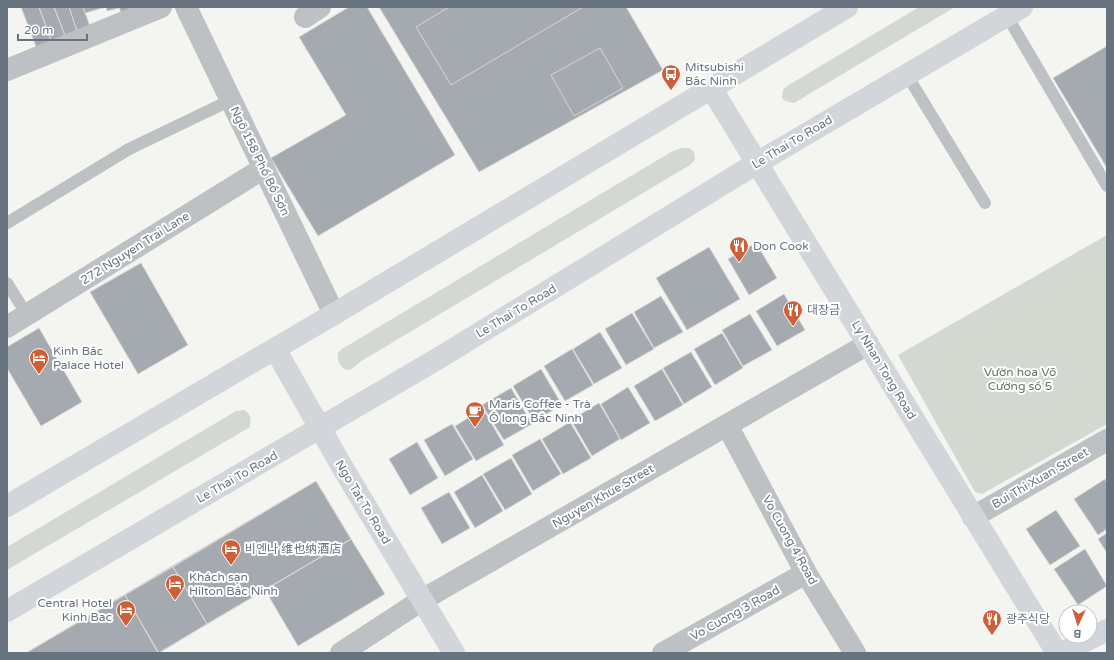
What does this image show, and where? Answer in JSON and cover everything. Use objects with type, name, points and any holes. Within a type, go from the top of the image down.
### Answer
[{"type":"main road","points":[[7,506],[334,314],[847,7]]},
{"type":"main road","name":"Le Thai To Road","points":[[7,611],[445,354],[757,163],[1014,11]]},
{"type":"main road","name":"Ly Nhan Tong Road","points":[[711,88],[1057,653]]},
{"type":"main road","name":"Ngo Tat To Road","points":[[274,349],[454,653]]},
{"type":"main road","points":[[1062,653],[1107,630]]},
{"type":"street","points":[[7,70],[161,7]]},
{"type":"street","name":"Ngõ 158 Phố Bồ Sơn","points":[[186,7],[334,314]]},
{"type":"street","name":"272 Nguyen Trai Lane","points":[[7,328],[264,168]]},
{"type":"street","name":"Nguyen Khue Street","points":[[341,653],[422,600],[868,344]]},
{"type":"street","name":"Vo Cuong 4 Road","points":[[727,426],[806,572],[855,653]]},
{"type":"street","name":"Bui Thi Xuan Street","points":[[974,517],[1107,440]]},
{"type":"street","name":"Vo Cuong 3 Road","points":[[663,653],[806,572]]},
{"type":"lane","points":[[1014,11],[1107,186]]},
{"type":"lane","points":[[907,74],[985,204]]},
{"type":"lane","points":[[7,223],[129,149],[231,100]]},
{"type":"lane","points":[[7,283],[27,315]]},
{"type":"green space","points":[[919,7],[955,7],[794,103],[785,101],[782,98],[783,90],[787,86]]},
{"type":"green space","points":[[682,148],[689,148],[694,152],[695,160],[690,165],[363,360],[350,370],[344,369],[340,364],[338,360],[338,353],[342,349],[671,152]]},
{"type":"green space","name":"Vườn hoa Võ Cường số 5","points":[[1107,235],[1107,424],[982,494],[975,492],[898,355]]},
{"type":"green space","points":[[244,410],[250,417],[250,427],[7,570],[7,547],[236,411]]},
{"type":"building","points":[[21,7],[39,7],[52,43],[37,49]]},
{"type":"building","points":[[39,7],[54,7],[66,38],[52,43]]},
{"type":"building","points":[[54,7],[69,7],[78,34],[66,38]]},
{"type":"building","points":[[69,7],[83,7],[91,29],[78,34]]},
{"type":"building","points":[[83,7],[106,7],[85,13]]},
{"type":"building","points":[[106,7],[119,7],[119,8],[107,11]]},
{"type":"building","points":[[119,7],[137,7],[122,15]]},
{"type":"building","points":[[349,7],[367,7],[455,155],[318,236],[271,158],[346,115],[299,37]]},
{"type":"building","points":[[379,7],[626,7],[663,70],[479,172]]},
{"type":"building","points":[[449,7],[583,7],[451,85],[416,27]]},
{"type":"building","points":[[1107,46],[1107,168],[1053,78]]},
{"type":"building","points":[[600,48],[623,88],[574,116],[551,75]]},
{"type":"building","points":[[756,243],[777,278],[749,295],[728,259]]},
{"type":"building","points":[[709,247],[740,299],[687,330],[656,278]]},
{"type":"building","points":[[141,263],[188,345],[138,374],[90,292]]},
{"type":"building","points":[[784,294],[805,330],[777,346],[756,311]]},
{"type":"building","points":[[661,296],[683,332],[654,348],[634,312]]},
{"type":"building","points":[[632,313],[654,349],[626,365],[605,329]]},
{"type":"building","points":[[750,314],[772,350],[743,366],[722,330]]},
{"type":"building","points":[[39,328],[82,402],[41,426],[7,368],[7,347]]},
{"type":"building","points":[[600,332],[622,368],[594,384],[573,349]]},
{"type":"building","points":[[722,333],[743,368],[715,385],[694,349]]},
{"type":"building","points":[[572,349],[593,385],[565,401],[544,366]]},
{"type":"building","points":[[691,352],[712,387],[684,404],[663,368]]},
{"type":"building","points":[[541,369],[562,405],[534,421],[513,386]]},
{"type":"building","points":[[662,369],[683,405],[655,421],[634,386]]},
{"type":"building","points":[[628,387],[650,423],[621,440],[601,404]]},
{"type":"building","points":[[511,388],[532,424],[504,440],[482,405]]},
{"type":"building","points":[[599,403],[620,439],[592,456],[571,420]]},
{"type":"building","points":[[483,409],[504,445],[476,461],[455,426]]},
{"type":"building","points":[[570,422],[591,458],[563,474],[542,439]]},
{"type":"building","points":[[452,424],[473,459],[445,476],[424,440]]},
{"type":"building","points":[[540,439],[561,474],[533,491],[512,455]]},
{"type":"building","points":[[417,442],[438,478],[410,495],[389,459]]},
{"type":"building","points":[[511,458],[532,494],[505,510],[483,474]]},
{"type":"building","points":[[482,475],[503,511],[475,528],[454,492]]},
{"type":"building","points":[[1105,479],[1107,483],[1107,529],[1098,535],[1074,499]]},
{"type":"building","points":[[316,481],[351,539],[207,624],[173,567]]},
{"type":"building","points":[[316,481],[351,539],[158,653],[26,653]]},
{"type":"building","points":[[449,492],[470,528],[442,544],[421,508]]},
{"type":"building","points":[[1056,510],[1080,546],[1050,565],[1026,529]]},
{"type":"building","points":[[1107,533],[1107,553],[1098,539]]},
{"type":"building","points":[[351,539],[385,594],[298,646],[265,590]]},
{"type":"building","points":[[1085,549],[1107,586],[1077,604],[1054,569]]},
{"type":"building","points":[[173,567],[207,624],[159,653],[125,595]]},
{"type":"building","points":[[125,595],[158,653],[26,653]]},
{"type":"place","name":"Mitsubishi Bắc Ninh","points":[[671,91]]},
{"type":"place","name":"Don Cook","points":[[739,263]]},
{"type":"place","name":"대장금","points":[[793,327]]},
{"type":"place","name":"Kinh Bắc Palace Hotel","points":[[39,375]]},
{"type":"place","name":"Maris Coffee - Trà Ô long Bắc Ninh","points":[[475,428]]},
{"type":"place","name":"비엔나 维也纳酒店","points":[[231,566]]},
{"type":"place","name":"Khách sạn Hilton Bắc Ninh","points":[[175,601]]},
{"type":"place","name":"Central Hotel Kinh Bac","points":[[126,627]]},
{"type":"place","name":"광주식당","points":[[992,636]]}]
